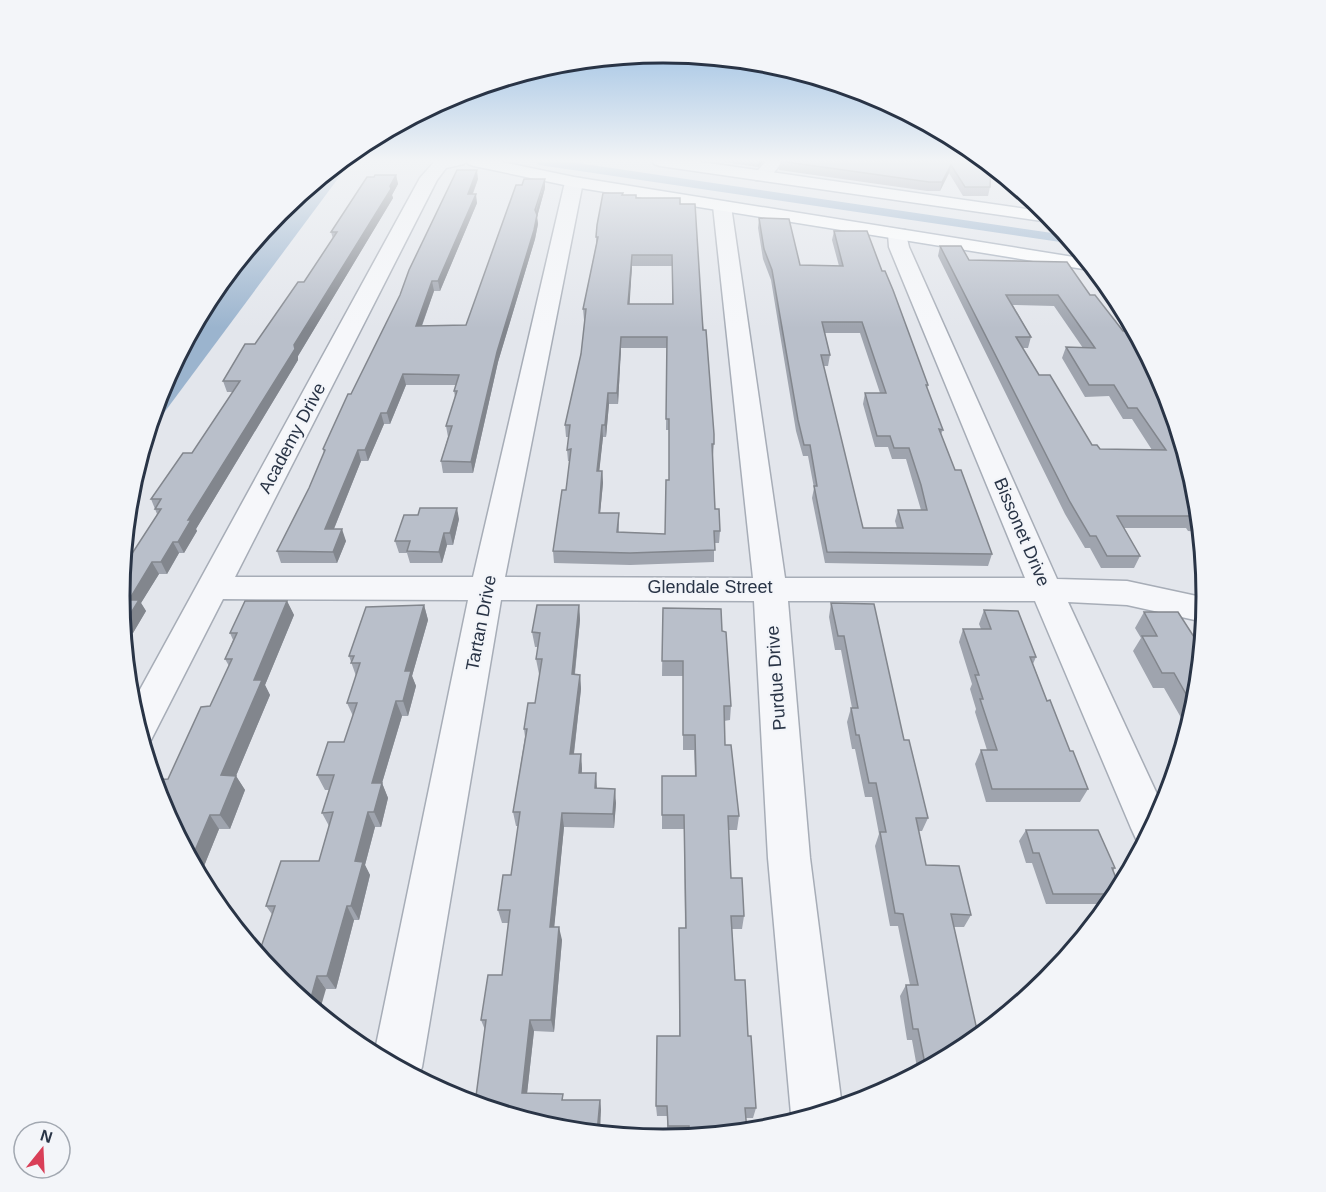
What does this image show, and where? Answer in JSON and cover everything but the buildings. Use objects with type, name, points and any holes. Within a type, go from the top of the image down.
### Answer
[{"type":"main road","points":[[789,217],[1079,264]]},
{"type":"street","name":"Academy Drive","points":[[144,717],[409,217]]},
{"type":"street","name":"Tartan Drive","points":[[398,1059],[487,588],[567,217]]},
{"type":"street","name":"Purdue Drive","points":[[723,217],[770,587],[789,858],[817,1106]]},
{"type":"street","name":"Bissonet Drive","points":[[898,234],[899,247],[1046,590],[1147,818]]},
{"type":"street","name":"Glendale Street","points":[[213,588],[770,587],[1046,590],[1127,593],[1196,608]]},
{"type":"water","points":[[289,217],[310,217],[161,416],[201,329],[240,272]]},
{"type":"waterway","points":[[913,217],[1058,238]]}]
